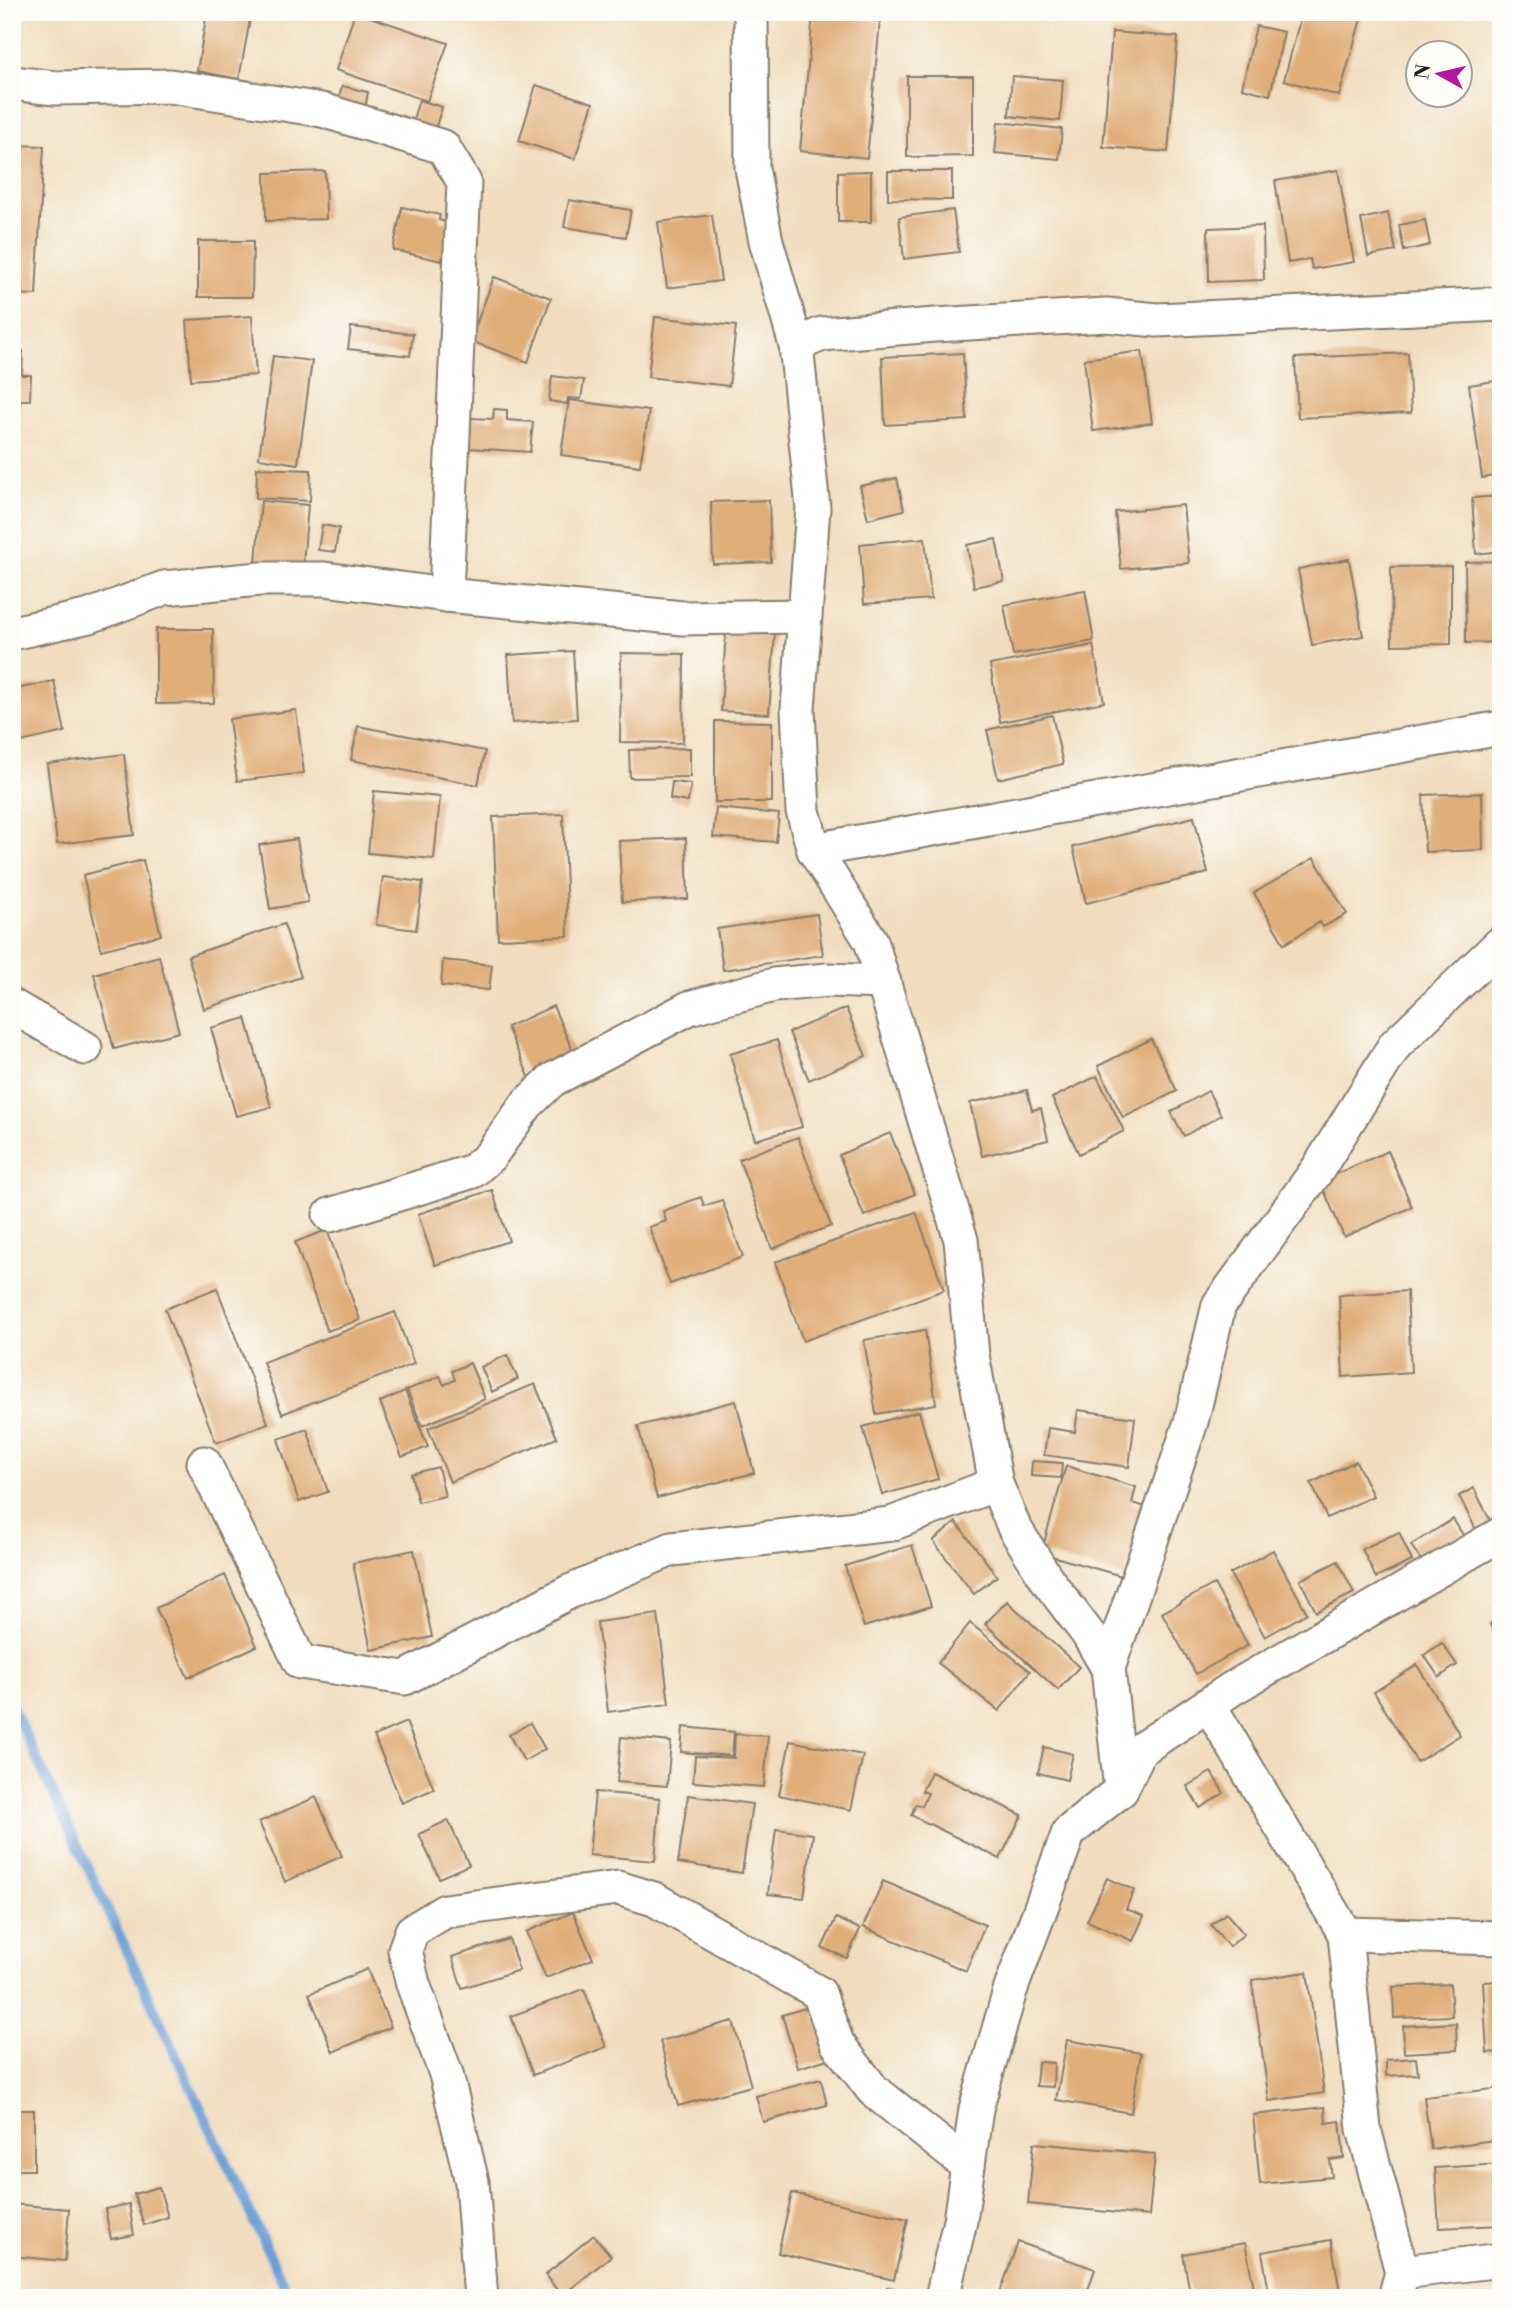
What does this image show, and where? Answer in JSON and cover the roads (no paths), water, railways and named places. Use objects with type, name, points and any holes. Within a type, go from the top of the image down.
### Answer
[{"type":"street","points":[[751,12],[752,168],[766,241],[796,345],[813,508],[798,709],[803,811],[814,850],[871,942],[961,1240],[972,1355],[996,1484],[1014,1527],[1048,1581],[1088,1634],[1108,1668],[1121,1790]]},
{"type":"street","points":[[12,83],[55,88],[170,86],[322,110],[443,147],[464,182],[446,595]]},
{"type":"street","points":[[796,345],[822,334],[935,325],[1106,316],[1157,320],[1501,304]]},
{"type":"street","points":[[12,633],[90,616],[164,588],[260,579],[325,579],[446,595],[683,618],[805,616]]},
{"type":"street","points":[[814,850],[1501,728]]},
{"type":"street","points":[[1108,1668],[1191,1422],[1219,1304],[1318,1169],[1395,1045],[1501,943]]},
{"type":"street","points":[[330,1215],[473,1171],[490,1156],[527,1104],[552,1080],[689,1008],[774,985],[827,980],[884,982]]},
{"type":"street","points":[[12,1006],[85,1048]]},
{"type":"street","points":[[204,1463],[300,1662],[405,1678],[569,1592],[672,1549],[891,1524],[996,1484]]},
{"type":"street","points":[[942,2298],[968,2166],[976,2109],[1010,1991],[1069,1832],[1121,1790],[1140,1750],[1209,1705],[1501,1534]]},
{"type":"street","points":[[1209,1705],[1345,1934],[1364,2129],[1399,2285],[1501,2260]]},
{"type":"street","points":[[481,2298],[472,2182],[446,2074],[413,1983],[405,1950],[412,1931],[445,1911],[618,1888],[654,1899],[819,1993],[837,2043],[873,2090],[968,2166]]},
{"type":"street","points":[[1345,1934],[1501,1938]]},
{"type":"waterway","points":[[12,1706],[290,2298]]}]
